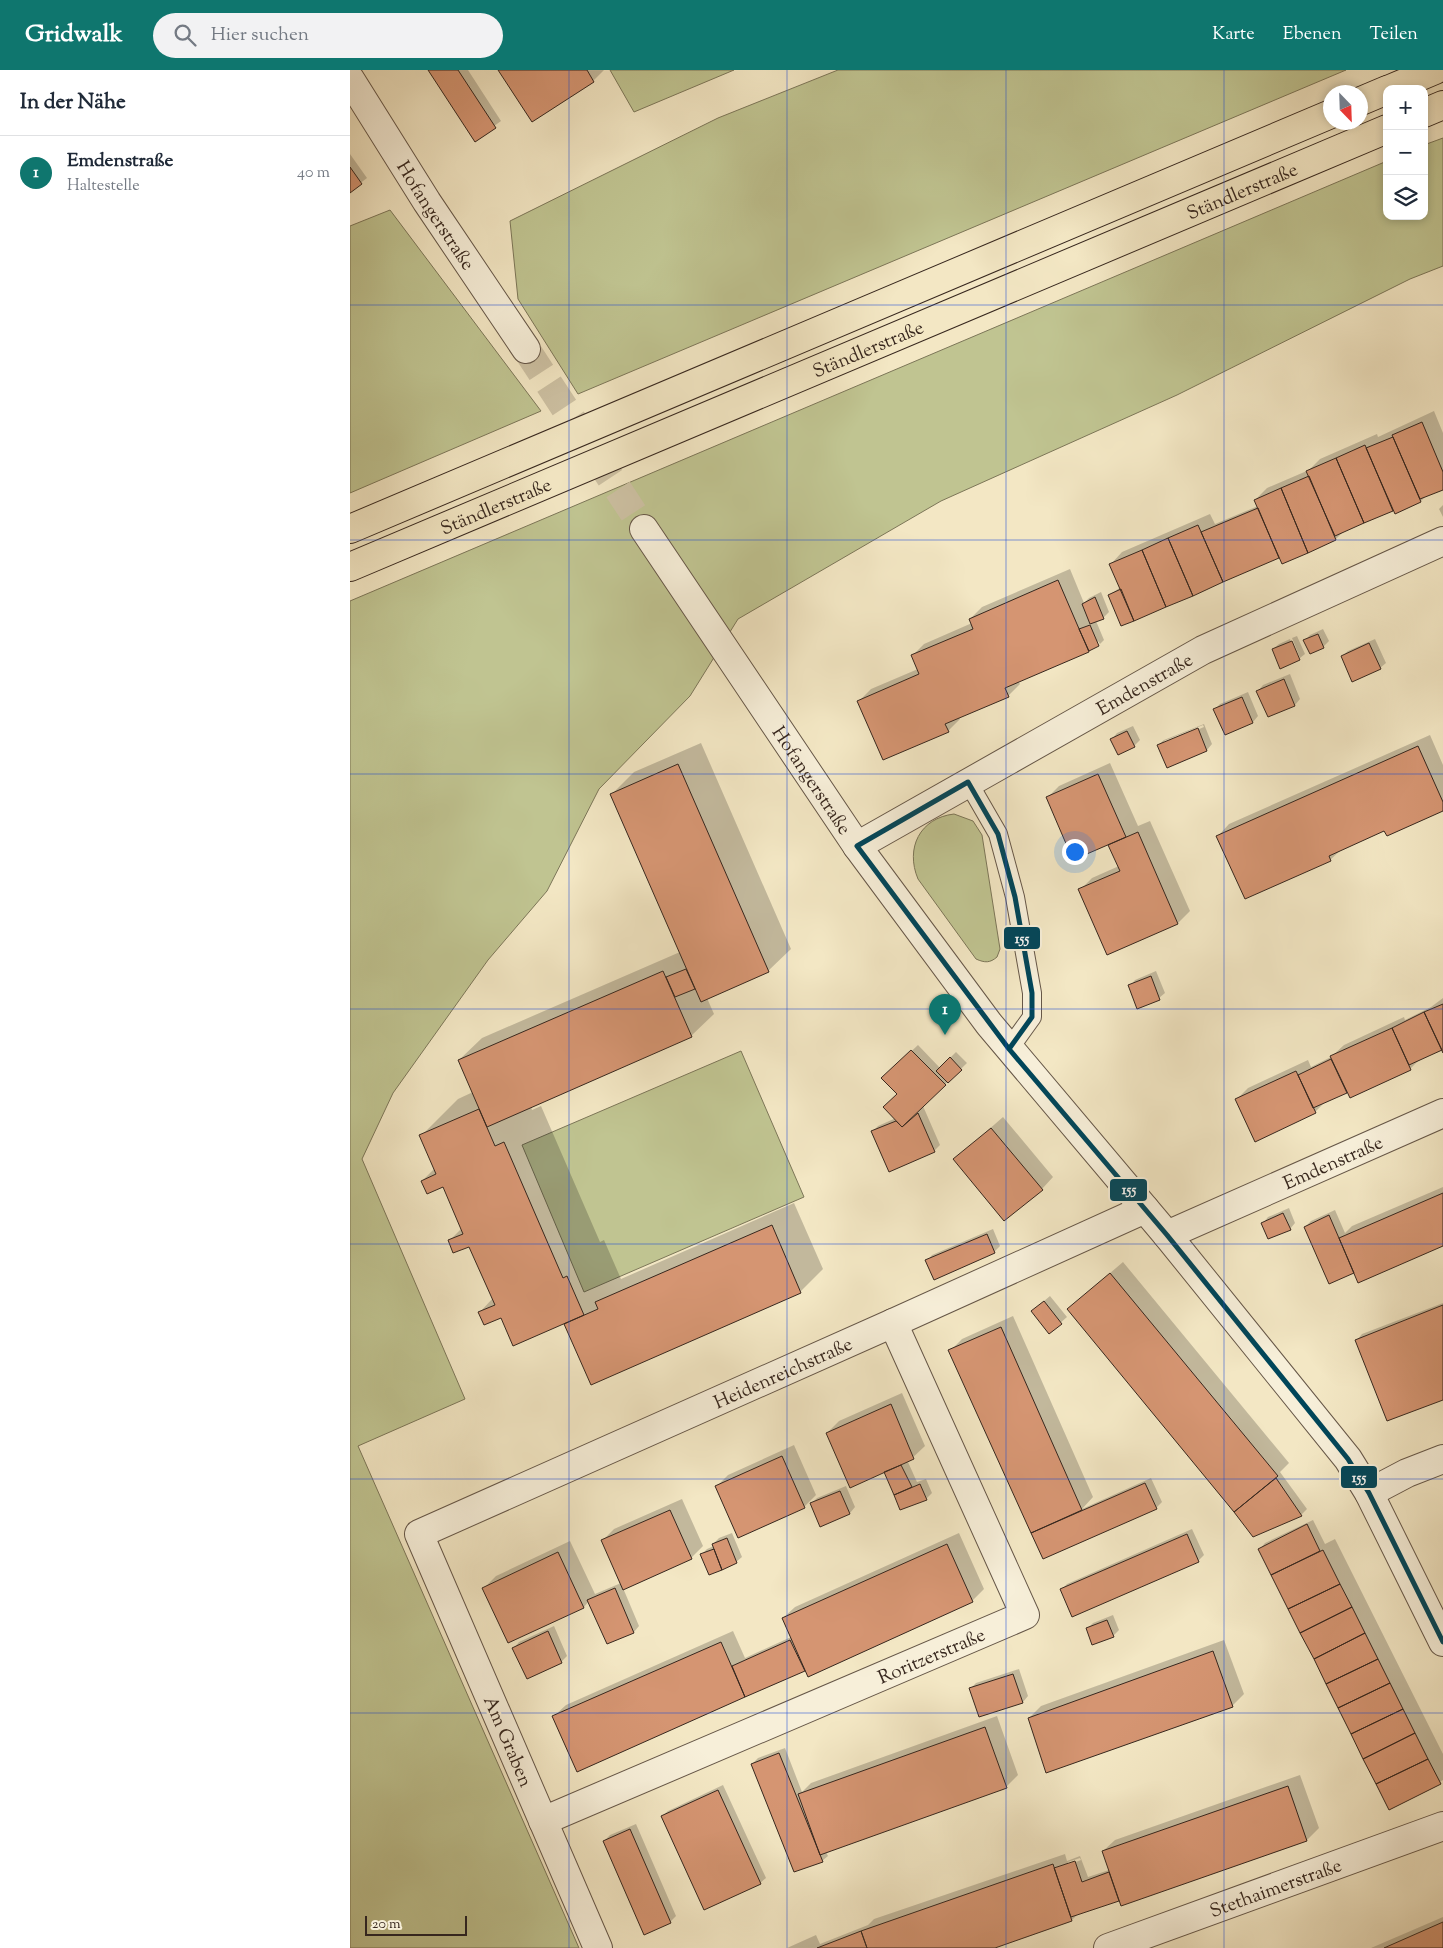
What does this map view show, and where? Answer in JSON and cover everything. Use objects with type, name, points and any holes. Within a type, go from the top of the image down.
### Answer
[{"type":"highway","points":[[1399,85],[1435,70]]},
{"type":"highway","points":[[1368,98],[1383,92]]},
{"type":"highway","points":[[1428,111],[1443,105]]},
{"type":"highway","name":"Ständlerstraße","points":[[350,529],[1323,117]]},
{"type":"highway","name":"Ständlerstraße","points":[[350,567],[1385,130]]},
{"type":"street","name":"Hofangerstraße","points":[[350,79],[427,202],[526,349]]},
{"type":"street","name":"Hofangerstraße","points":[[644,529],[856,846],[930,947],[1009,1049],[1145,1208],[1348,1458],[1369,1492],[1443,1642]]},
{"type":"street","name":"Emdenstraße","points":[[856,846],[1202,650],[1443,542]]},
{"type":"street","name":"Emdenstraße","points":[[1166,1235],[1443,1113]]},
{"type":"street","name":"Heidenreichstraße","points":[[419,1534],[893,1323],[1145,1208]]},
{"type":"street","name":"Roritzerstraße","points":[[544,1821],[1025,1615],[893,1323]]},
{"type":"street","points":[[1369,1492],[1406,1473],[1443,1459]]},
{"type":"street","name":"Am Graben","points":[[419,1534],[598,1948]]},
{"type":"street","name":"Stethaimerstraße","points":[[1108,1948],[1443,1826]]},
{"type":"lane","points":[[968,782],[998,834],[1015,897],[1032,993],[1032,1017],[1009,1049]]},
{"type":"green space","points":[[610,70],[734,70],[634,112]]},
{"type":"green space","points":[[838,70],[1346,70],[578,394],[518,299],[510,221],[718,118]]},
{"type":"green space","points":[[1443,138],[1443,266],[1410,279],[1177,395],[941,501],[738,619],[690,696],[599,789],[547,891],[488,960],[393,1093],[362,1159],[465,1399],[358,1446],[579,1948],[350,1948],[350,601],[1383,163],[1383,220],[1428,220],[1428,144]]},
{"type":"green space","points":[[390,210],[541,411],[350,493],[350,226]]},
{"type":"green space","points":[[954,814],[973,821],[982,835],[1000,949],[997,957],[990,961],[985,962],[976,959],[918,879],[914,867],[913,856],[915,846],[918,836],[924,828],[932,821]]},
{"type":"green space","points":[[741,1051],[804,1197],[584,1292],[522,1145]]},
{"type":"building","points":[[428,70],[458,70],[496,128],[475,142]]},
{"type":"building","points":[[498,70],[587,70],[594,82],[532,122]]},
{"type":"building","points":[[350,167],[362,184],[350,193]]},
{"type":"building","points":[[1422,422],[1443,472],[1443,490],[1420,499],[1392,435]]},
{"type":"building","points":[[1393,437],[1421,502],[1395,514],[1366,448]]},
{"type":"building","points":[[1365,445],[1393,511],[1364,523],[1336,458]]},
{"type":"building","points":[[1336,458],[1364,523],[1335,536],[1306,471]]},
{"type":"building","points":[[1309,476],[1336,540],[1308,553],[1281,488]]},
{"type":"building","points":[[1281,488],[1308,553],[1282,564],[1254,500]]},
{"type":"building","points":[[1258,508],[1279,558],[1223,582],[1201,532]]},
{"type":"building","points":[[1198,525],[1223,582],[1193,596],[1168,538]]},
{"type":"building","points":[[1168,538],[1193,596],[1166,607],[1142,550]]},
{"type":"building","points":[[1142,550],[1166,607],[1134,621],[1109,564]]},
{"type":"building","points":[[1058,580],[1089,652],[1005,688],[1009,697],[945,724],[949,732],[883,760],[857,701],[919,674],[911,655],[973,629],[969,619]]},
{"type":"building","points":[[1121,589],[1134,621],[1121,626],[1108,595]]},
{"type":"building","points":[[1095,597],[1104,619],[1090,624],[1082,604]]},
{"type":"building","points":[[1090,625],[1099,646],[1089,651],[1079,629]]},
{"type":"building","points":[[1318,634],[1324,648],[1310,654],[1303,640]]},
{"type":"building","points":[[1292,641],[1300,660],[1280,669],[1272,649]]},
{"type":"building","points":[[1369,643],[1381,669],[1352,682],[1341,656]]},
{"type":"building","points":[[1284,679],[1295,706],[1268,717],[1256,691]]},
{"type":"building","points":[[1242,697],[1253,723],[1225,735],[1213,709]]},
{"type":"building","points":[[1198,728],[1207,751],[1167,768],[1157,745]]},
{"type":"building","points":[[1127,731],[1135,747],[1118,755],[1110,739]]},
{"type":"building","points":[[1418,746],[1443,802],[1443,811],[1387,836],[1384,831],[1329,856],[1331,861],[1245,899],[1216,836]]},
{"type":"building","points":[[678,764],[769,972],[701,1002],[610,794]]},
{"type":"building","points":[[1098,774],[1126,837],[1073,860],[1046,797]]},
{"type":"building","points":[[1138,832],[1178,924],[1107,955],[1078,889],[1120,871],[1108,845]]},
{"type":"building","points":[[686,969],[695,989],[675,997],[666,977]]},
{"type":"building","points":[[663,971],[692,1037],[487,1127],[458,1060]]},
{"type":"building","points":[[1151,976],[1160,1000],[1137,1009],[1128,985]]},
{"type":"building","points":[[1443,1004],[1443,1053],[1424,1012]]},
{"type":"building","points":[[1424,1012],[1442,1050],[1409,1065],[1392,1028]]},
{"type":"building","points":[[1392,1028],[1411,1070],[1350,1098],[1330,1056]]},
{"type":"building","points":[[911,1050],[946,1085],[902,1127],[883,1107],[897,1094],[881,1078]]},
{"type":"building","points":[[950,1057],[962,1070],[948,1083],[936,1071]]},
{"type":"building","points":[[1331,1059],[1347,1093],[1313,1108],[1298,1075]]},
{"type":"building","points":[[1296,1071],[1316,1113],[1255,1142],[1235,1099]]},
{"type":"building","points":[[479,1109],[495,1146],[504,1142],[563,1278],[567,1276],[584,1315],[513,1346],[501,1318],[484,1325],[478,1312],[495,1305],[469,1247],[453,1253],[448,1240],[463,1234],[443,1187],[427,1194],[421,1181],[436,1174],[419,1135]]},
{"type":"building","points":[[918,1113],[935,1152],[889,1172],[871,1131],[896,1121],[902,1127]]},
{"type":"building","points":[[991,1128],[1043,1190],[1004,1221],[953,1159]]},
{"type":"building","points":[[1443,1193],[1443,1246],[1358,1283],[1339,1238]]},
{"type":"building","points":[[1283,1213],[1291,1230],[1268,1239],[1261,1223]]},
{"type":"building","points":[[1329,1215],[1354,1273],[1329,1284],[1304,1227]]},
{"type":"building","points":[[772,1225],[801,1293],[591,1385],[564,1324],[598,1309],[595,1302]]},
{"type":"building","points":[[987,1234],[995,1253],[934,1280],[925,1260]]},
{"type":"building","points":[[1110,1273],[1278,1476],[1234,1512],[1067,1309]]},
{"type":"building","points":[[1044,1301],[1062,1324],[1049,1334],[1031,1311]]},
{"type":"building","points":[[1443,1305],[1443,1400],[1387,1421],[1355,1340]]},
{"type":"building","points":[[1001,1327],[1082,1510],[1031,1533],[948,1350]]},
{"type":"building","points":[[891,1404],[914,1459],[850,1488],[826,1433]]},
{"type":"building","points":[[782,1456],[805,1508],[738,1538],[715,1486]]},
{"type":"building","points":[[901,1465],[912,1487],[894,1495],[884,1472]]},
{"type":"building","points":[[1276,1478],[1302,1516],[1253,1537],[1234,1512]]},
{"type":"building","points":[[1145,1483],[1157,1509],[1043,1559],[1031,1533]]},
{"type":"building","points":[[920,1484],[927,1500],[900,1510],[894,1495]]},
{"type":"building","points":[[840,1491],[850,1514],[820,1527],[810,1503]]},
{"type":"building","points":[[670,1510],[692,1559],[623,1590],[601,1540]]},
{"type":"building","points":[[1307,1524],[1320,1551],[1271,1575],[1258,1549]]},
{"type":"building","points":[[1187,1534],[1199,1562],[1072,1617],[1060,1589]]},
{"type":"building","points":[[727,1538],[737,1563],[722,1570],[712,1544]]},
{"type":"building","points":[[947,1544],[973,1602],[808,1677],[782,1618]]},
{"type":"building","points":[[714,1549],[722,1570],[709,1575],[700,1554]]},
{"type":"building","points":[[1323,1550],[1340,1584],[1288,1609],[1271,1575]]},
{"type":"building","points":[[558,1552],[584,1608],[508,1643],[482,1588]]},
{"type":"building","points":[[1340,1584],[1352,1607],[1300,1633],[1288,1609]]},
{"type":"building","points":[[615,1588],[634,1633],[607,1644],[587,1600]]},
{"type":"building","points":[[1352,1607],[1365,1633],[1314,1659],[1300,1633]]},
{"type":"building","points":[[1107,1620],[1114,1637],[1092,1645],[1086,1628]]},
{"type":"building","points":[[548,1631],[562,1663],[527,1679],[512,1648]]},
{"type":"building","points":[[1365,1633],[1378,1659],[1326,1684],[1314,1659]]},
{"type":"building","points":[[790,1640],[805,1671],[745,1697],[732,1666]]},
{"type":"building","points":[[721,1642],[745,1697],[577,1772],[552,1716]]},
{"type":"building","points":[[1213,1651],[1233,1707],[1046,1773],[1028,1718]]},
{"type":"building","points":[[1378,1659],[1390,1683],[1338,1708],[1326,1684]]},
{"type":"building","points":[[1013,1674],[1023,1703],[979,1717],[969,1688]]},
{"type":"building","points":[[1390,1683],[1403,1709],[1351,1734],[1338,1708]]},
{"type":"building","points":[[1403,1709],[1415,1733],[1363,1759],[1351,1734]]},
{"type":"building","points":[[985,1727],[1007,1788],[820,1855],[798,1794]]},
{"type":"building","points":[[1415,1733],[1428,1759],[1376,1784],[1363,1759]]},
{"type":"building","points":[[779,1753],[823,1862],[794,1872],[751,1764]]},
{"type":"building","points":[[1428,1759],[1441,1784],[1389,1810],[1376,1784]]},
{"type":"building","points":[[1288,1786],[1307,1841],[1121,1906],[1102,1851]]},
{"type":"building","points":[[718,1790],[761,1884],[704,1910],[661,1816]]},
{"type":"building","points":[[630,1829],[671,1923],[644,1935],[603,1841]]},
{"type":"building","points":[[1075,1861],[1082,1882],[1109,1872],[1119,1901],[1071,1917],[1054,1868]]},
{"type":"building","points":[[1053,1864],[1072,1921],[995,1948],[867,1948],[861,1931]]},
{"type":"building","points":[[1443,1922],[1443,1948],[1384,1948]]},
{"type":"building","points":[[861,1931],[867,1948],[817,1948]]},
{"type":"tunnel","points":[[526,349],[644,529]]},
{"type":"transit line","name":"155","points":[[968,782],[998,834],[1015,897],[1032,993],[1032,1017],[1009,1049],[857,846],[968,782]]},
{"type":"transit line","name":"155","points":[[1009,1049],[1167,1235],[1348,1459],[1369,1493],[1443,1642]]},
{"type":"place","name":"Emdenstraße","points":[[945,1035]]}]
